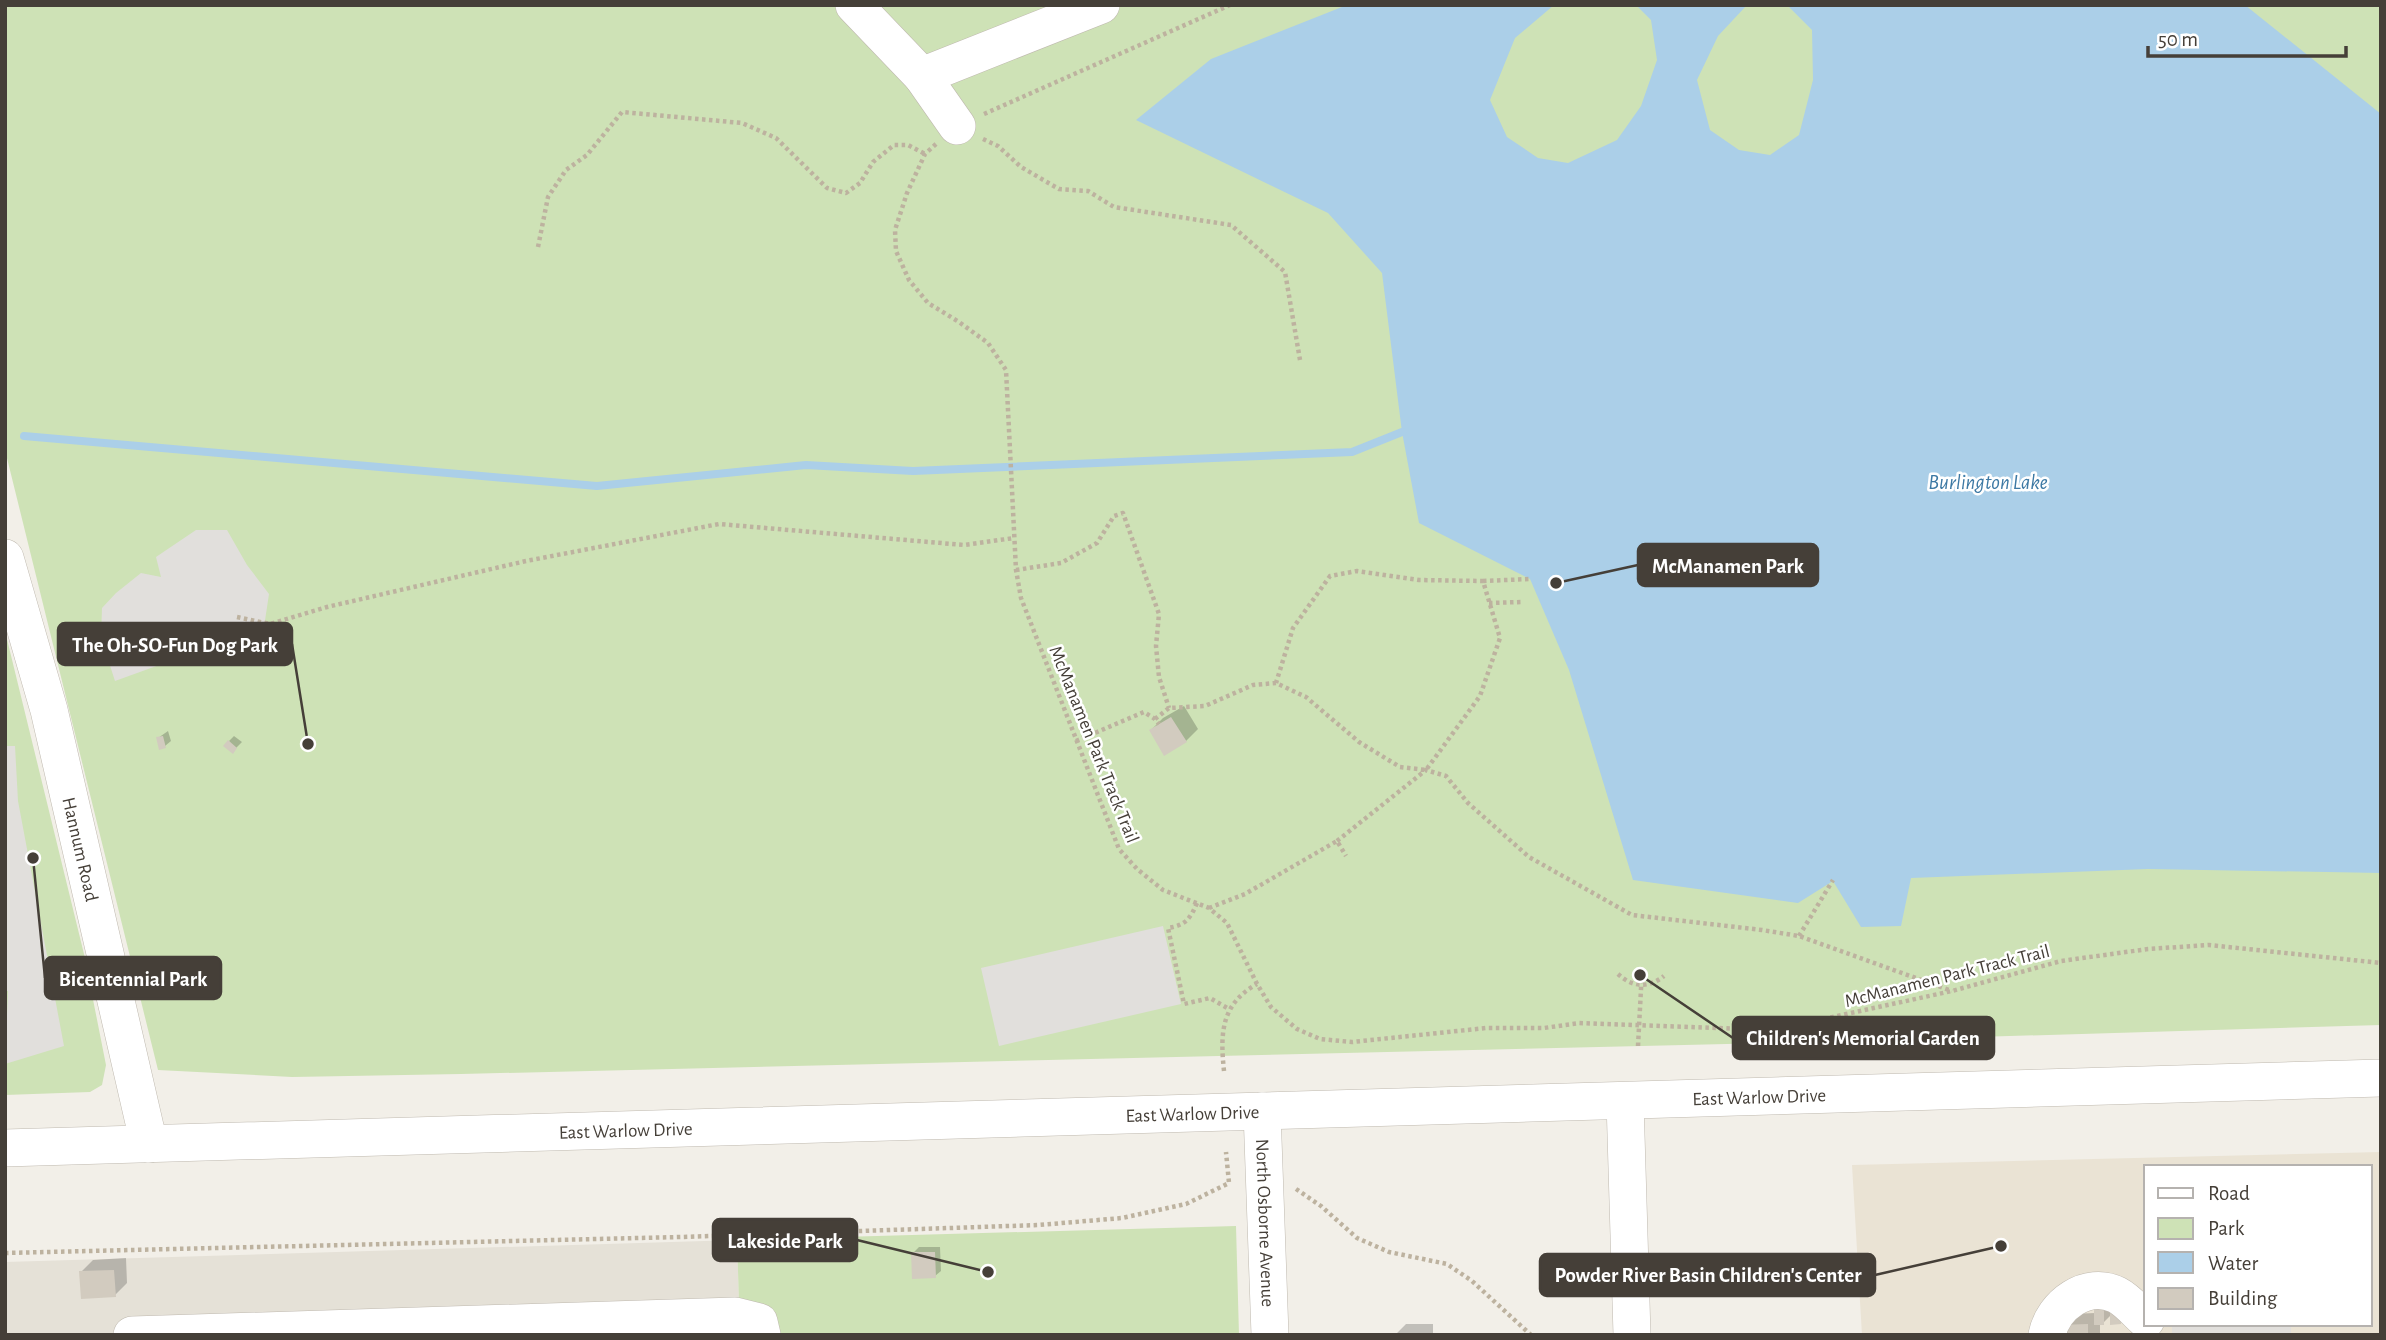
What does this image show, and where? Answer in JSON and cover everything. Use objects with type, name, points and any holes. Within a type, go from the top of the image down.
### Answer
[{"type":"street","points":[[854,5],[922,76],[957,126]]},
{"type":"street","points":[[922,76],[1101,5]]},
{"type":"street","name":"Hannum Road","points":[[5,558],[49,710],[149,1144]]},
{"type":"street","name":"East Warlow Drive","points":[[5,1148],[2381,1078]]},
{"type":"street","points":[[1625,1101],[1632,1335]]},
{"type":"street","name":"North Osborne Avenue","points":[[1262,1111],[1270,1335]]},
{"type":"street","points":[[2047,1335],[2049,1323],[2068,1300],[2093,1290],[2117,1295],[2144,1318]]},
{"type":"street","points":[[132,1335],[735,1316],[759,1322],[762,1335]]},
{"type":"path","name":"McManamen Park Track Trail","points":[[1230,5],[957,126],[925,155],[907,193],[895,230],[897,251],[909,280],[928,303],[988,343],[1006,370],[1016,570],[1021,598],[1119,849],[1137,869],[1163,890],[1209,908],[1227,923],[1271,1007],[1297,1029],[1320,1039],[1352,1042],[1486,1028],[1544,1028],[1579,1023],[1746,1029],[1805,1023],[1952,991],[2062,961],[2148,948],[2209,945],[2381,963]]},
{"type":"path","points":[[538,247],[548,197],[566,170],[587,155],[622,113],[742,124],[776,138],[827,188],[846,193],[860,183],[873,162],[894,145],[908,145],[925,155]]},
{"type":"path","points":[[957,126],[998,146],[1021,167],[1059,189],[1088,191],[1114,207],[1231,225],[1284,272],[1300,360]]},
{"type":"path","points":[[1016,570],[1061,563],[1097,543],[1114,516],[1123,513],[1159,614],[1159,677],[1169,708]]},
{"type":"path","points":[[237,617],[270,624],[327,607],[527,561],[719,524],[964,545],[1014,538]]},
{"type":"path","points":[[1276,683],[1293,628],[1330,576],[1357,571],[1419,580],[1530,579]]},
{"type":"path","points":[[1209,908],[1245,894],[1337,841],[1426,770],[1480,696],[1500,638],[1483,581]]},
{"type":"path","points":[[1489,603],[1522,602]]},
{"type":"path","points":[[1076,741],[1144,712],[1157,721],[1169,708],[1205,706],[1253,685],[1276,683],[1306,697],[1359,742],[1400,767],[1446,776],[1468,803],[1528,857],[1632,915],[1799,936],[1952,991]]},
{"type":"path","points":[[1337,841],[1346,856]]},
{"type":"path","points":[[1799,936],[1833,880]]},
{"type":"path","points":[[1197,903],[1183,926],[1168,928],[1184,1004],[1210,998],[1229,1009]]},
{"type":"path","points":[[1638,1046],[1642,970]]},
{"type":"path","points":[[1618,974],[1641,986],[1654,984],[1664,976]]},
{"type":"path","points":[[1224,1071],[1222,1038],[1229,1009],[1240,994],[1257,984]]},
{"type":"path","points":[[5,1253],[681,1237],[1039,1225],[1122,1218],[1186,1204],[1229,1183],[1226,1152]]},
{"type":"path","points":[[1296,1189],[1321,1206],[1357,1238],[1389,1252],[1447,1264],[1472,1281],[1531,1335]]},
{"type":"shaded area","points":[[196,530],[227,530],[247,565],[269,594],[264,627],[115,681],[101,638],[102,608],[141,573],[161,577],[156,557]]},
{"type":"shaded area","points":[[5,735],[7,746],[15,746],[18,801],[64,1046],[5,1064],[8,991],[5,991]]},
{"type":"shaded area","points":[[1163,926],[1181,1004],[999,1046],[981,968]]},
{"type":"shaded area","points":[[2381,1152],[2381,1335],[1862,1335],[1852,1165]]},
{"type":"shaded area","points":[[737,1240],[739,1303],[754,1335],[5,1335],[5,1262]]},
{"type":"shaded area","points":[[2172,1326],[2291,1326],[2291,1335],[2172,1335]]},
{"type":"green space","points":[[5,5],[2381,5],[2381,1025],[1812,1042],[461,1074],[292,1077],[158,1070],[5,450]]},
{"type":"green space","points":[[5,631],[84,954],[106,1065],[102,1085],[90,1092],[5,1095]]},
{"type":"green space","points":[[1236,1226],[1239,1335],[771,1335],[739,1303],[737,1240]]},
{"type":"water","name":"Burlington Lake","points":[[1347,5],[1554,5],[1515,38],[1490,100],[1507,137],[1538,158],[1568,163],[1617,140],[1641,106],[1657,60],[1651,20],[1636,5],[1747,5],[1718,36],[1697,80],[1710,130],[1739,150],[1770,155],[1799,135],[1813,80],[1812,30],[1787,5],[2245,5],[2381,114],[2381,873],[2148,869],[1911,878],[1901,926],[1861,927],[1833,881],[1798,903],[1633,880],[1569,670],[1530,579],[1419,523],[1402,432],[1382,273],[1328,213],[1136,120],[1211,59]]},
{"type":"building","points":[[1171,717],[1187,742],[1164,756],[1149,730]]},
{"type":"building","points":[[163,736],[166,748],[159,750],[156,737]]},
{"type":"building","points":[[228,740],[237,748],[233,754],[223,746]]},
{"type":"building","points":[[911,1252],[935,1252],[936,1278],[912,1279]]},
{"type":"building","points":[[114,1270],[116,1297],[81,1299],[79,1271]]},
{"type":"building","points":[[2110,1306],[2120,1306],[2121,1324],[2110,1325]]},
{"type":"building","points":[[2094,1307],[2104,1307],[2104,1325],[2094,1325]]},
{"type":"building","points":[[2088,1324],[2088,1335],[2060,1335],[2059,1325]]},
{"type":"waterway","points":[[24,436],[597,486],[806,465],[913,471],[1352,452],[1402,432]]},
{"type":"place","name":"McManamen Park","points":[[1556,583]]},
{"type":"place","name":"The Oh-SO-Fun Dog Park","points":[[308,744]]},
{"type":"place","name":"Bicentennial Park","points":[[33,858]]},
{"type":"place","name":"Children's Memorial Garden","points":[[1640,975]]},
{"type":"place","name":"Powder River Basin Children's Center","points":[[2001,1246]]},
{"type":"place","name":"Lakeside Park","points":[[988,1272]]}]
